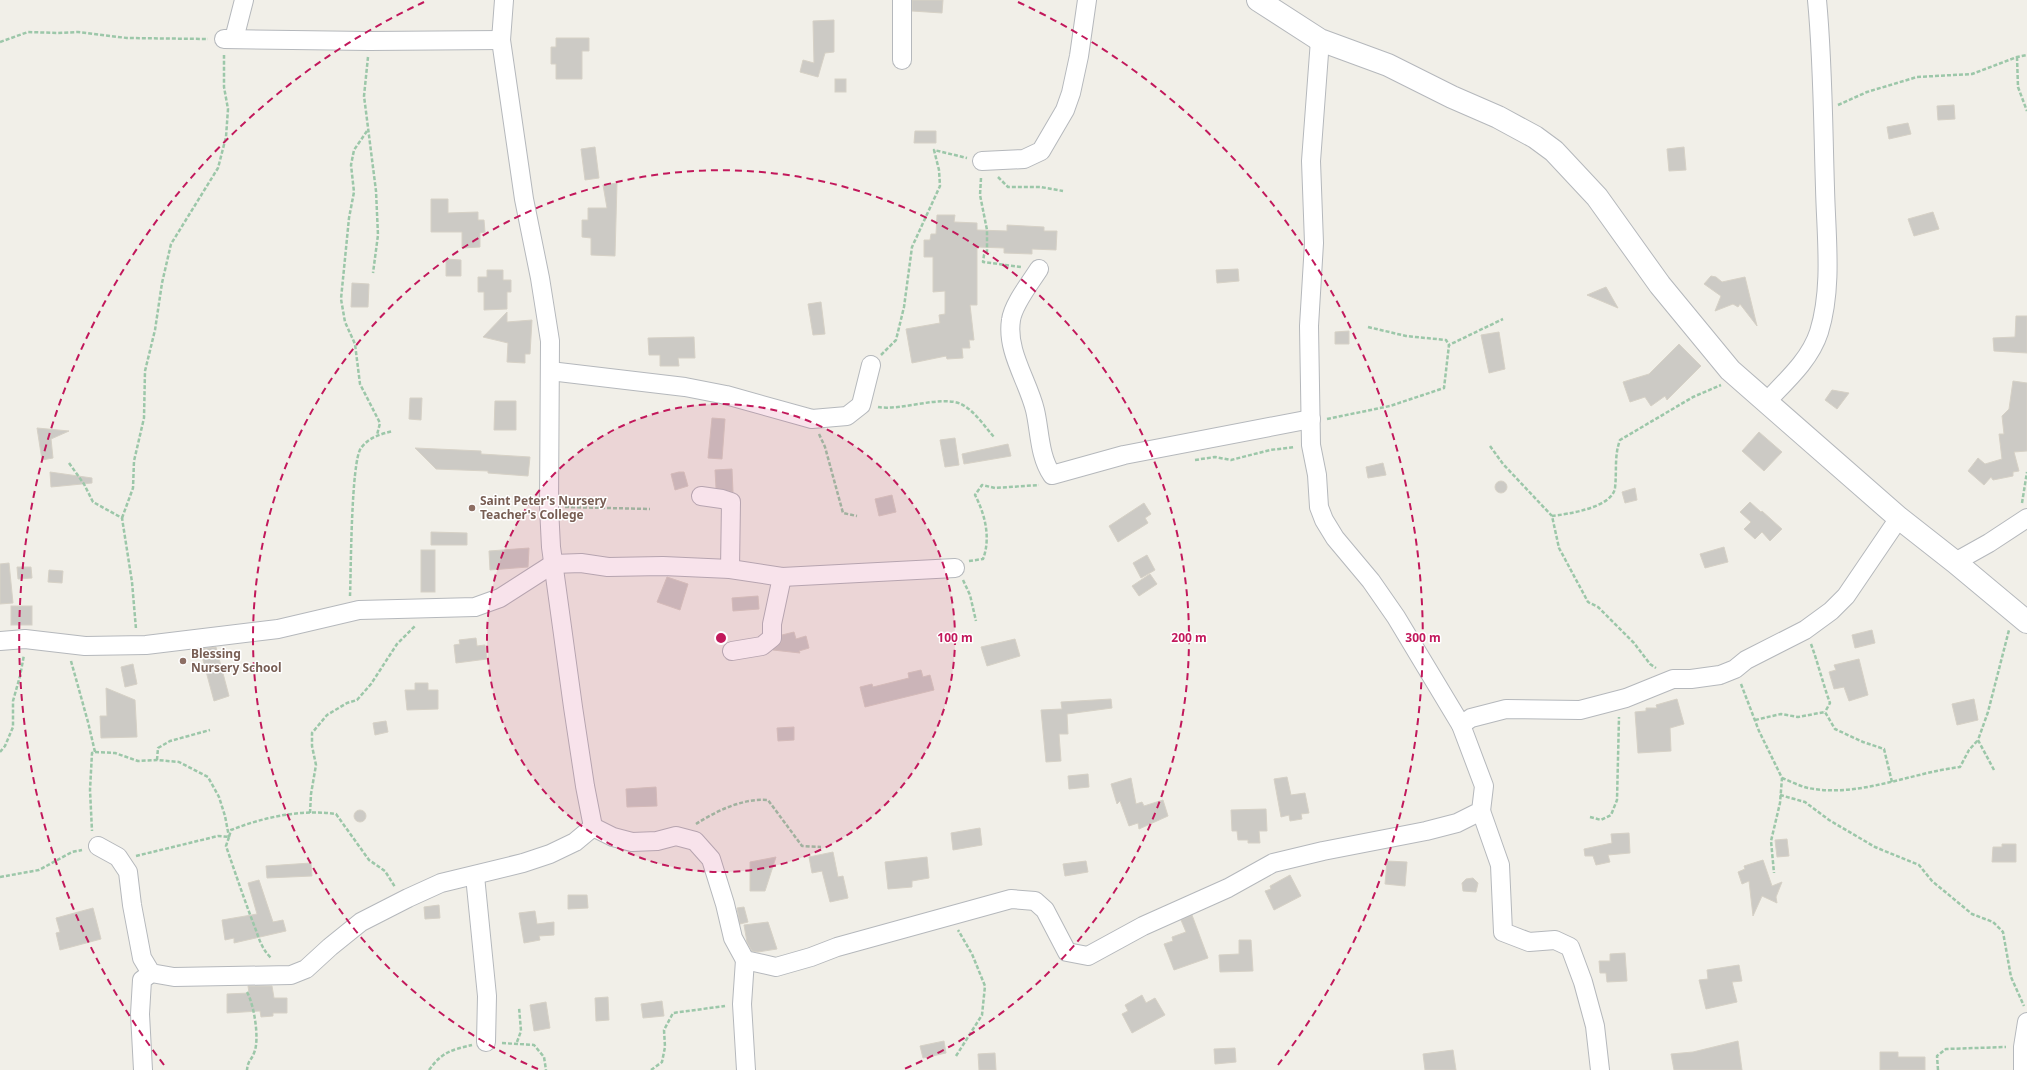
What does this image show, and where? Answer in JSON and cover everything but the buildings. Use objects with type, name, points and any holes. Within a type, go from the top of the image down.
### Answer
[{"type":"street","points":[[244,0],[229,39],[369,41],[501,40]]},
{"type":"street","points":[[504,0],[501,40],[524,199],[539,272],[550,341],[549,507],[553,564],[582,772],[593,827]]},
{"type":"street","points":[[902,0],[902,60]]},
{"type":"street","points":[[982,161],[1024,159],[1041,151],[1065,110],[1071,93],[1087,0]]},
{"type":"street","points":[[1258,0],[1320,40],[1388,65],[1452,97],[1498,117],[1535,137],[1554,151],[1597,197],[1660,285],[1730,370],[1899,518],[2021,616]]},
{"type":"street","points":[[1766,402],[1798,368],[1813,346],[1819,332],[1824,305],[1827,266],[1823,112],[1817,0]]},
{"type":"street","points":[[1320,40],[1311,161],[1314,242],[1309,326],[1311,445],[1317,475],[1319,507],[1324,520],[1335,538],[1371,581],[1396,617],[1461,725],[1484,786],[1481,811],[1500,864],[1503,932],[1529,942],[1555,940],[1570,946],[1583,982],[1595,1026],[1600,1070]]},
{"type":"street","points":[[1039,269],[1026,289],[1011,318],[1010,332],[1012,345],[1035,410],[1046,466],[1052,474],[1118,457],[1311,419]]},
{"type":"street","points":[[550,371],[584,374],[706,391],[726,395],[812,419],[847,416],[861,405],[871,365]]},
{"type":"street","points":[[701,496],[731,502],[730,569]]},
{"type":"street","points":[[1461,725],[1471,718],[1506,709],[1580,710],[1619,700],[1673,679],[1691,679],[1720,675],[1735,669],[1746,660],[1805,630],[1832,611],[1846,596],[1899,518]]},
{"type":"street","points":[[1955,562],[2022,522]]},
{"type":"street","points":[[0,641],[25,639],[85,646],[137,645],[278,629],[359,610],[475,607],[500,598],[553,564],[581,563],[608,567],[663,566],[730,569],[782,577],[955,568]]},
{"type":"street","points":[[732,651],[762,646],[772,638],[772,624],[782,577]]},
{"type":"street","points":[[745,960],[776,968],[837,947],[1011,899],[1035,901],[1045,910],[1067,952],[1088,956],[1143,926],[1228,888],[1273,864],[1323,851],[1426,831],[1457,823],[1481,811]]},
{"type":"street","points":[[593,827],[613,837],[632,842],[657,841],[676,836],[695,841],[711,859],[725,904],[733,938],[745,960],[742,1004],[746,1070]]},
{"type":"street","points":[[143,1070],[140,1014],[142,980],[151,973],[174,977],[290,975],[306,969],[361,922],[402,901],[441,883],[523,864],[550,854],[575,842],[593,827]]},
{"type":"street","points":[[98,846],[118,857],[128,872],[132,905],[142,958],[151,973]]},
{"type":"street","points":[[475,876],[488,996],[486,1042]]},
{"type":"street","points":[[2023,1070],[2023,1047],[2027,1022]]},
{"type":"path","points":[[0,42],[28,32],[78,32],[127,38],[229,39],[224,87],[228,109],[226,137],[218,168],[171,244],[162,283],[155,330],[145,371],[144,418],[134,461],[133,488],[122,518],[132,582],[137,645]]},
{"type":"path","points":[[369,41],[364,96],[367,131],[376,191],[378,235],[373,272]]},
{"type":"path","points":[[1823,112],[1867,92],[1917,77],[1972,74],[2017,57],[2027,55]]},
{"type":"path","points":[[2017,57],[2018,87],[2027,111]]},
{"type":"path","points":[[367,131],[354,150],[351,165],[354,192],[349,218],[341,299],[345,322],[355,344],[360,384],[380,423],[377,435]]},
{"type":"path","points":[[871,365],[896,340],[904,308],[912,247],[926,221],[940,186],[939,170],[934,150]]},
{"type":"path","points":[[982,161],[980,195],[987,230],[987,251],[984,255],[983,262],[1039,269]]},
{"type":"path","points":[[1449,345],[1503,319]]},
{"type":"path","points":[[1311,419],[1330,419],[1390,406],[1444,388],[1449,345],[1446,340],[1406,336],[1368,327]]},
{"type":"path","points":[[1552,516],[1583,511],[1607,499],[1614,491],[1616,450],[1620,440],[1693,397],[1722,384],[1730,370]]},
{"type":"path","points":[[861,405],[889,409],[943,402],[960,403],[974,414],[994,436]]},
{"type":"path","points":[[812,419],[825,447],[843,513],[857,516]]},
{"type":"path","points":[[349,612],[354,471],[360,448],[377,435],[393,431]]},
{"type":"path","points":[[1192,460],[1215,458],[1230,460],[1270,450],[1311,445]]},
{"type":"path","points":[[1490,446],[1503,464],[1552,516],[1559,548],[1588,602],[1598,607],[1634,643],[1650,664],[1673,679]]},
{"type":"path","points":[[69,463],[84,484],[93,502],[122,518]]},
{"type":"path","points":[[2022,522],[2027,472]]},
{"type":"path","points":[[976,621],[970,595],[964,581],[955,568],[968,562],[983,559],[986,550],[988,540],[985,523],[980,504],[975,495],[982,485],[995,488],[1045,485]]},
{"type":"path","points":[[549,507],[650,509]]},
{"type":"path","points":[[310,812],[311,794],[316,765],[312,746],[312,733],[328,715],[347,703],[357,700],[371,684],[398,644],[411,631],[428,608]]},
{"type":"path","points":[[1782,778],[1807,788],[1844,790],[1892,782],[1960,766],[1969,750],[1978,740],[1988,712],[2001,657],[2021,616]]},
{"type":"path","points":[[1805,630],[1820,668],[1830,703],[1825,712]]},
{"type":"path","points":[[0,752],[5,746],[14,727],[13,701],[20,676],[25,639]]},
{"type":"path","points":[[67,643],[95,752]]},
{"type":"path","points":[[1735,669],[1755,720],[1782,778],[1771,841],[1774,873]]},
{"type":"path","points":[[1590,817],[1601,820],[1611,815],[1617,800],[1619,700]]},
{"type":"path","points":[[1755,720],[1781,714],[1798,717],[1825,712]]},
{"type":"path","points":[[1825,712],[1835,729],[1863,742],[1884,749],[1892,782]]},
{"type":"path","points":[[157,760],[158,748],[170,741],[210,730]]},
{"type":"path","points":[[1978,740],[1994,770]]},
{"type":"path","points":[[95,752],[115,753],[138,761],[157,760],[179,762],[208,777],[219,797],[225,816],[229,837]]},
{"type":"path","points":[[0,877],[40,870],[72,852],[98,846],[92,837],[90,790],[92,753],[95,752]]},
{"type":"path","points":[[1780,795],[1805,802],[1829,820],[1876,847],[1919,865],[1932,881],[1972,914],[1993,922],[2004,932],[2011,977],[2027,1012]]},
{"type":"path","points":[[676,836],[711,814],[754,799],[768,800],[802,846],[821,847]]},
{"type":"path","points":[[231,830],[264,819],[310,812],[336,814],[369,860],[385,871],[389,876],[402,901]]},
{"type":"path","points":[[229,837],[231,830]]},
{"type":"path","points":[[231,830],[226,846],[245,903],[264,951],[283,975]]},
{"type":"path","points":[[118,857],[136,856],[218,836],[229,837]]},
{"type":"path","points":[[949,916],[972,954],[985,986],[982,1015],[956,1056]]},
{"type":"path","points":[[234,976],[249,996],[256,1033],[255,1049],[248,1061],[247,1070]]},
{"type":"path","points":[[651,1070],[662,1062],[665,1047],[664,1030],[674,1014],[742,1004]]},
{"type":"path","points":[[520,1007],[521,1031],[517,1042],[534,1045],[544,1057],[546,1070]]},
{"type":"path","points":[[429,1070],[437,1058],[448,1052],[486,1042]]},
{"type":"path","points":[[1938,1070],[1937,1056],[1946,1049],[2023,1047]]},
{"type":"place","name":"Saint Peter's Nursery Teacher's College","points":[[472,508]]},
{"type":"place","name":"Blessing Nursery School","points":[[183,661]]}]
